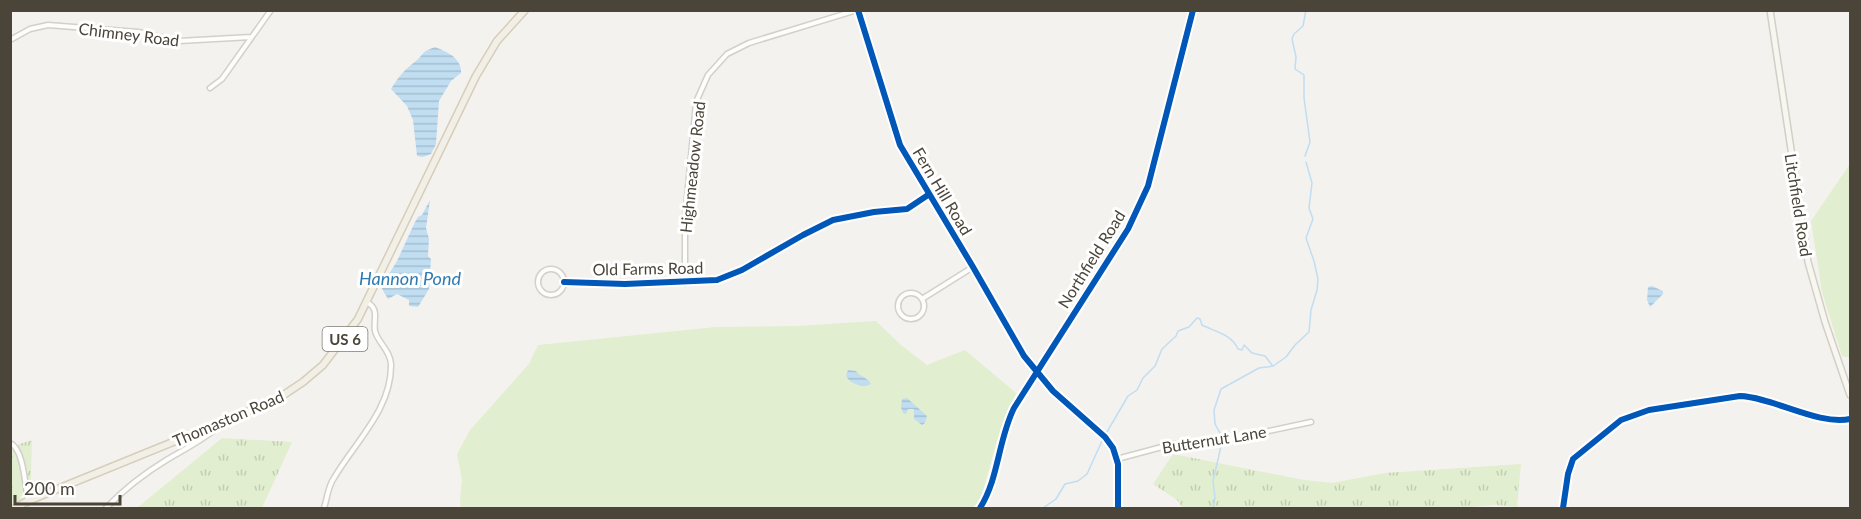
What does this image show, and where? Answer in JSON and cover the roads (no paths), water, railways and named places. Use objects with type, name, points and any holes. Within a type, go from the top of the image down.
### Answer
[{"type":"main road","name":"Thomaston Road","points":[[15,508],[276,400],[323,365],[344,339],[367,302],[476,76],[497,41],[525,10]]},
{"type":"street","points":[[210,88],[222,79],[271,10]]},
{"type":"street","name":"Fern Hill Road","points":[[858,10],[900,146],[1024,356],[1036,372]]},
{"type":"street","name":"Highmeadow Road","points":[[686,283],[685,218],[696,102],[708,75],[727,54],[749,43],[858,10]]},
{"type":"street","name":"Northfield Road","points":[[980,508],[990,488],[1010,415],[1128,229],[1148,186],[1193,10]]},
{"type":"street","name":"Litchfield Road","points":[[1770,10],[1808,262],[1824,322],[1851,395]]},
{"type":"street","name":"Chimney Road","points":[[10,40],[30,29],[48,25],[138,32],[179,41],[251,37]]},
{"type":"street","name":"Old Farms Road","points":[[564,282],[686,283],[728,277],[833,220],[874,212],[907,209],[928,195]]},
{"type":"street","points":[[922,299],[973,267]]},
{"type":"street","name":"Old Farms Road","points":[[551,270],[559,273],[564,282],[560,291],[552,295],[543,293],[538,282],[540,275],[551,270]]},
{"type":"street","points":[[913,294],[922,299],[924,307],[919,317],[908,319],[901,314],[898,305],[904,296],[913,294]]},
{"type":"street","points":[[324,508],[333,479],[379,412],[388,382],[391,363],[387,350],[375,332],[376,314],[373,306],[367,302]]},
{"type":"street","points":[[1036,372],[1066,403],[1105,437],[1117,459],[1118,508]]},
{"type":"street","points":[[1563,508],[1568,474],[1573,459],[1612,426],[1636,413],[1749,396],[1786,409],[1836,420],[1851,419]]},
{"type":"street","points":[[106,508],[139,478],[167,459],[199,442],[225,421]]},
{"type":"street","name":"Butternut Lane","points":[[1117,459],[1173,444],[1222,441],[1311,422]]},
{"type":"street","points":[[10,443],[15,444],[20,452],[28,501]]},
{"type":"water","points":[[435,47],[449,53],[459,63],[461,73],[451,81],[439,101],[436,144],[431,154],[423,157],[417,156],[413,120],[407,106],[391,89],[405,70],[425,52]]},
{"type":"water","name":"Hannon Pond","points":[[430,200],[426,228],[429,239],[428,256],[431,259],[429,289],[418,307],[409,306],[409,300],[397,294],[388,299],[381,287],[397,261],[415,222],[422,215]]},
{"type":"water","points":[[1652,286],[1663,291],[1663,294],[1650,307],[1647,300],[1648,287]]},
{"type":"water","points":[[848,370],[856,371],[871,384],[864,386],[854,383],[846,376]]},
{"type":"water","points":[[907,398],[927,416],[922,425],[914,419],[914,409],[908,409],[906,414],[903,413],[902,399]]},
{"type":"waterway","points":[[1305,156],[1310,142],[1304,98],[1304,75],[1295,69],[1296,57],[1292,39],[1303,26],[1306,10]]},
{"type":"waterway","points":[[1213,508],[1215,498],[1213,481],[1222,442],[1215,424],[1214,410],[1221,389],[1259,368],[1273,366],[1286,357],[1309,332],[1318,279],[1306,238],[1313,219],[1309,208],[1312,183],[1306,162]]},
{"type":"waterway","points":[[1107,432],[1128,396],[1137,390],[1143,378],[1155,366],[1162,349],[1176,336],[1178,331],[1189,327],[1197,318],[1200,319],[1202,325],[1231,340],[1238,349],[1242,350],[1244,345],[1252,353],[1265,356],[1272,365]]},
{"type":"waterway","points":[[1043,508],[1056,499],[1065,484],[1078,481],[1087,474],[1102,441]]}]
